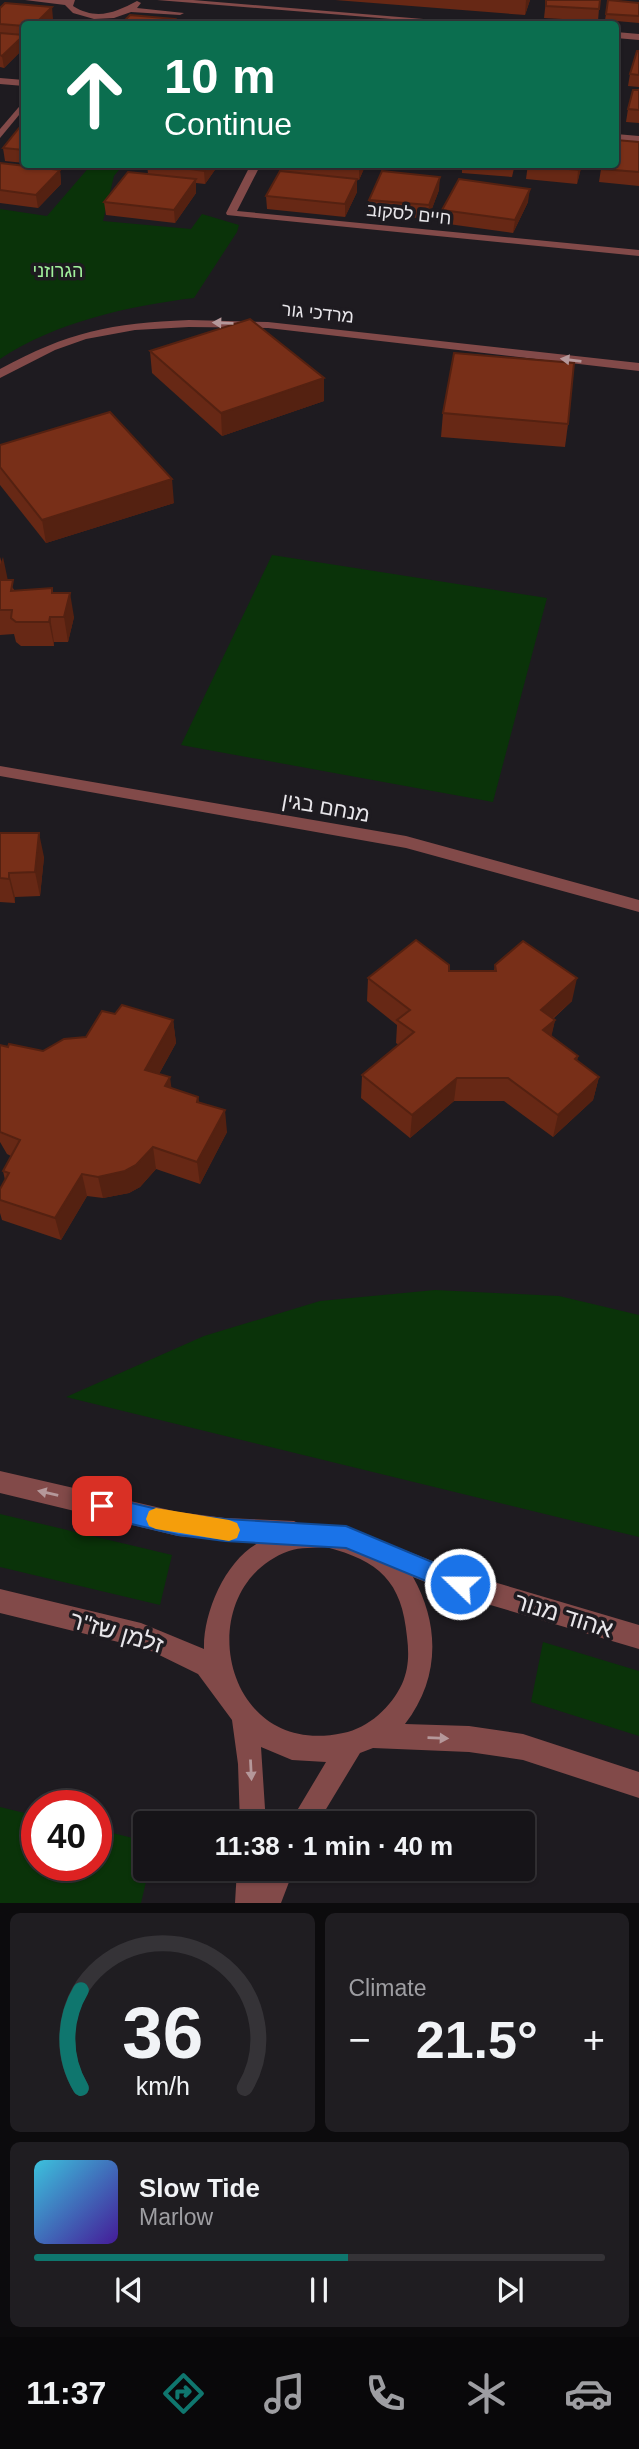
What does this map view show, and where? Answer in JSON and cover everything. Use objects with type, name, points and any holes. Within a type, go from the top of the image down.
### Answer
[{"type":"street","points":[[29,0],[70,2],[74,11],[91,15],[113,15],[131,10],[190,14]]},
{"type":"street","points":[[131,10],[136,6],[136,0]]},
{"type":"street","points":[[161,0],[440,21]]},
{"type":"street","points":[[86,21],[91,15]]},
{"type":"street","points":[[619,35],[639,37]]},
{"type":"street","points":[[619,46],[639,47]]},
{"type":"street","points":[[0,81],[21,83]]},
{"type":"street","points":[[0,135],[21,108]]},
{"type":"street","points":[[619,136],[639,139]]},
{"type":"street","name":"חיים לסקוב","points":[[254,168],[231,213],[639,253]]},
{"type":"street","name":"מרדכי גור","points":[[0,374],[58,344],[111,330],[208,323],[268,325],[639,367]]},
{"type":"street","name":"מנחם בגין","points":[[0,771],[406,842],[639,906]]},
{"type":"street","points":[[0,1482],[178,1524],[225,1530],[346,1537],[370,1548],[400,1576],[417,1609],[422,1640],[413,1688],[398,1713],[383,1728],[360,1741],[311,1811]]},
{"type":"street","points":[[308,1533],[265,1549],[245,1566],[221,1606],[216,1645],[225,1684],[244,1717],[261,1732],[296,1748],[322,1751],[360,1741],[469,1739],[523,1747],[639,1785]]},
{"type":"street","name":"אהוד מנור","points":[[370,1548],[460,1584],[639,1637]]},
{"type":"street","name":"זלמן שז\"ר","points":[[0,1601],[155,1639],[205,1664],[225,1684]]},
{"type":"street","points":[[244,1717],[251,1764],[253,1811]]},
{"type":"street","points":[[248,1903],[249,1881]]},
{"type":"street","points":[[268,1903],[276,1881]]},
{"type":"green space","name":"הגרוזני","points":[[88,168],[121,168],[114,176],[103,221],[191,229],[202,214],[239,225],[194,298],[93,318],[45,335],[0,359],[0,209],[47,216]]},
{"type":"green space","points":[[272,555],[547,598],[493,802],[181,745]]},
{"type":"green space","points":[[435,1290],[559,1296],[639,1315],[639,1537],[66,1397],[204,1336],[320,1301]]},
{"type":"green space","points":[[0,1514],[172,1555],[160,1605],[0,1567]]},
{"type":"green space","points":[[543,1642],[639,1671],[639,1736],[531,1702]]},
{"type":"green space","points":[[0,1807],[21,1812],[21,1881],[112,1881],[112,1833],[133,1838],[133,1881],[146,1881],[141,1903],[0,1903]]},
{"type":"building","points":[[546,0],[600,0],[599,9],[546,6]]},
{"type":"building","points":[[608,0],[639,3],[639,16],[606,14]]},
{"type":"building","points":[[5,3],[52,7],[38,21],[21,21],[21,26],[0,24],[0,8]]},
{"type":"building","points":[[130,15],[175,19],[173,21],[124,21]]},
{"type":"building","points":[[0,33],[21,35],[21,38],[0,55]]},
{"type":"building","points":[[639,51],[639,75],[630,74]]},
{"type":"building","points":[[633,90],[639,90],[639,110],[628,109]]},
{"type":"building","points":[[19,128],[21,128],[21,150],[3,148]]},
{"type":"building","points":[[619,140],[639,142],[639,172],[601,169],[619,168]]},
{"type":"building","points":[[0,163],[21,165],[21,168],[60,170],[36,195],[0,190]]},
{"type":"building","points":[[183,168],[206,168],[204,171]]},
{"type":"building","points":[[280,171],[357,179],[345,204],[266,196]]},
{"type":"building","points":[[382,171],[440,177],[429,205],[369,200]]},
{"type":"building","points":[[128,172],[196,179],[174,210],[104,202]]},
{"type":"building","points":[[459,179],[530,189],[515,220],[442,210]]},
{"type":"building","points":[[250,319],[324,378],[221,413],[150,351]]},
{"type":"building","points":[[454,353],[574,363],[568,424],[443,413]]},
{"type":"building","points":[[110,412],[172,479],[42,520],[0,467],[0,445]]},
{"type":"building","points":[[0,580],[13,580],[11,591],[52,588],[52,593],[70,593],[64,617],[50,617],[49,622],[16,622],[11,618],[12,610],[0,610]]},
{"type":"building","points":[[0,833],[39,833],[35,872],[9,873],[9,879],[0,878]]},
{"type":"building","points":[[416,940],[449,965],[449,971],[496,971],[495,965],[523,941],[577,978],[541,1010],[555,1020],[543,1030],[578,1056],[575,1059],[599,1077],[558,1115],[508,1078],[457,1078],[412,1115],[362,1075],[414,1032],[397,1020],[410,1010],[368,978]]},
{"type":"building","points":[[122,1005],[173,1020],[145,1070],[170,1077],[165,1086],[198,1097],[197,1102],[225,1110],[197,1162],[153,1147],[136,1165],[125,1171],[98,1177],[82,1174],[55,1218],[0,1200],[0,1189],[9,1173],[3,1171],[20,1140],[0,1132],[0,1045],[8,1047],[9,1044],[43,1051],[64,1039],[86,1037],[102,1011],[115,1014]]},
{"type":"slow traffic","points":[[156,1519],[229,1530]]},
{"type":"route","points":[[102,1506],[178,1524],[225,1530],[346,1537],[460,1584]]}]
